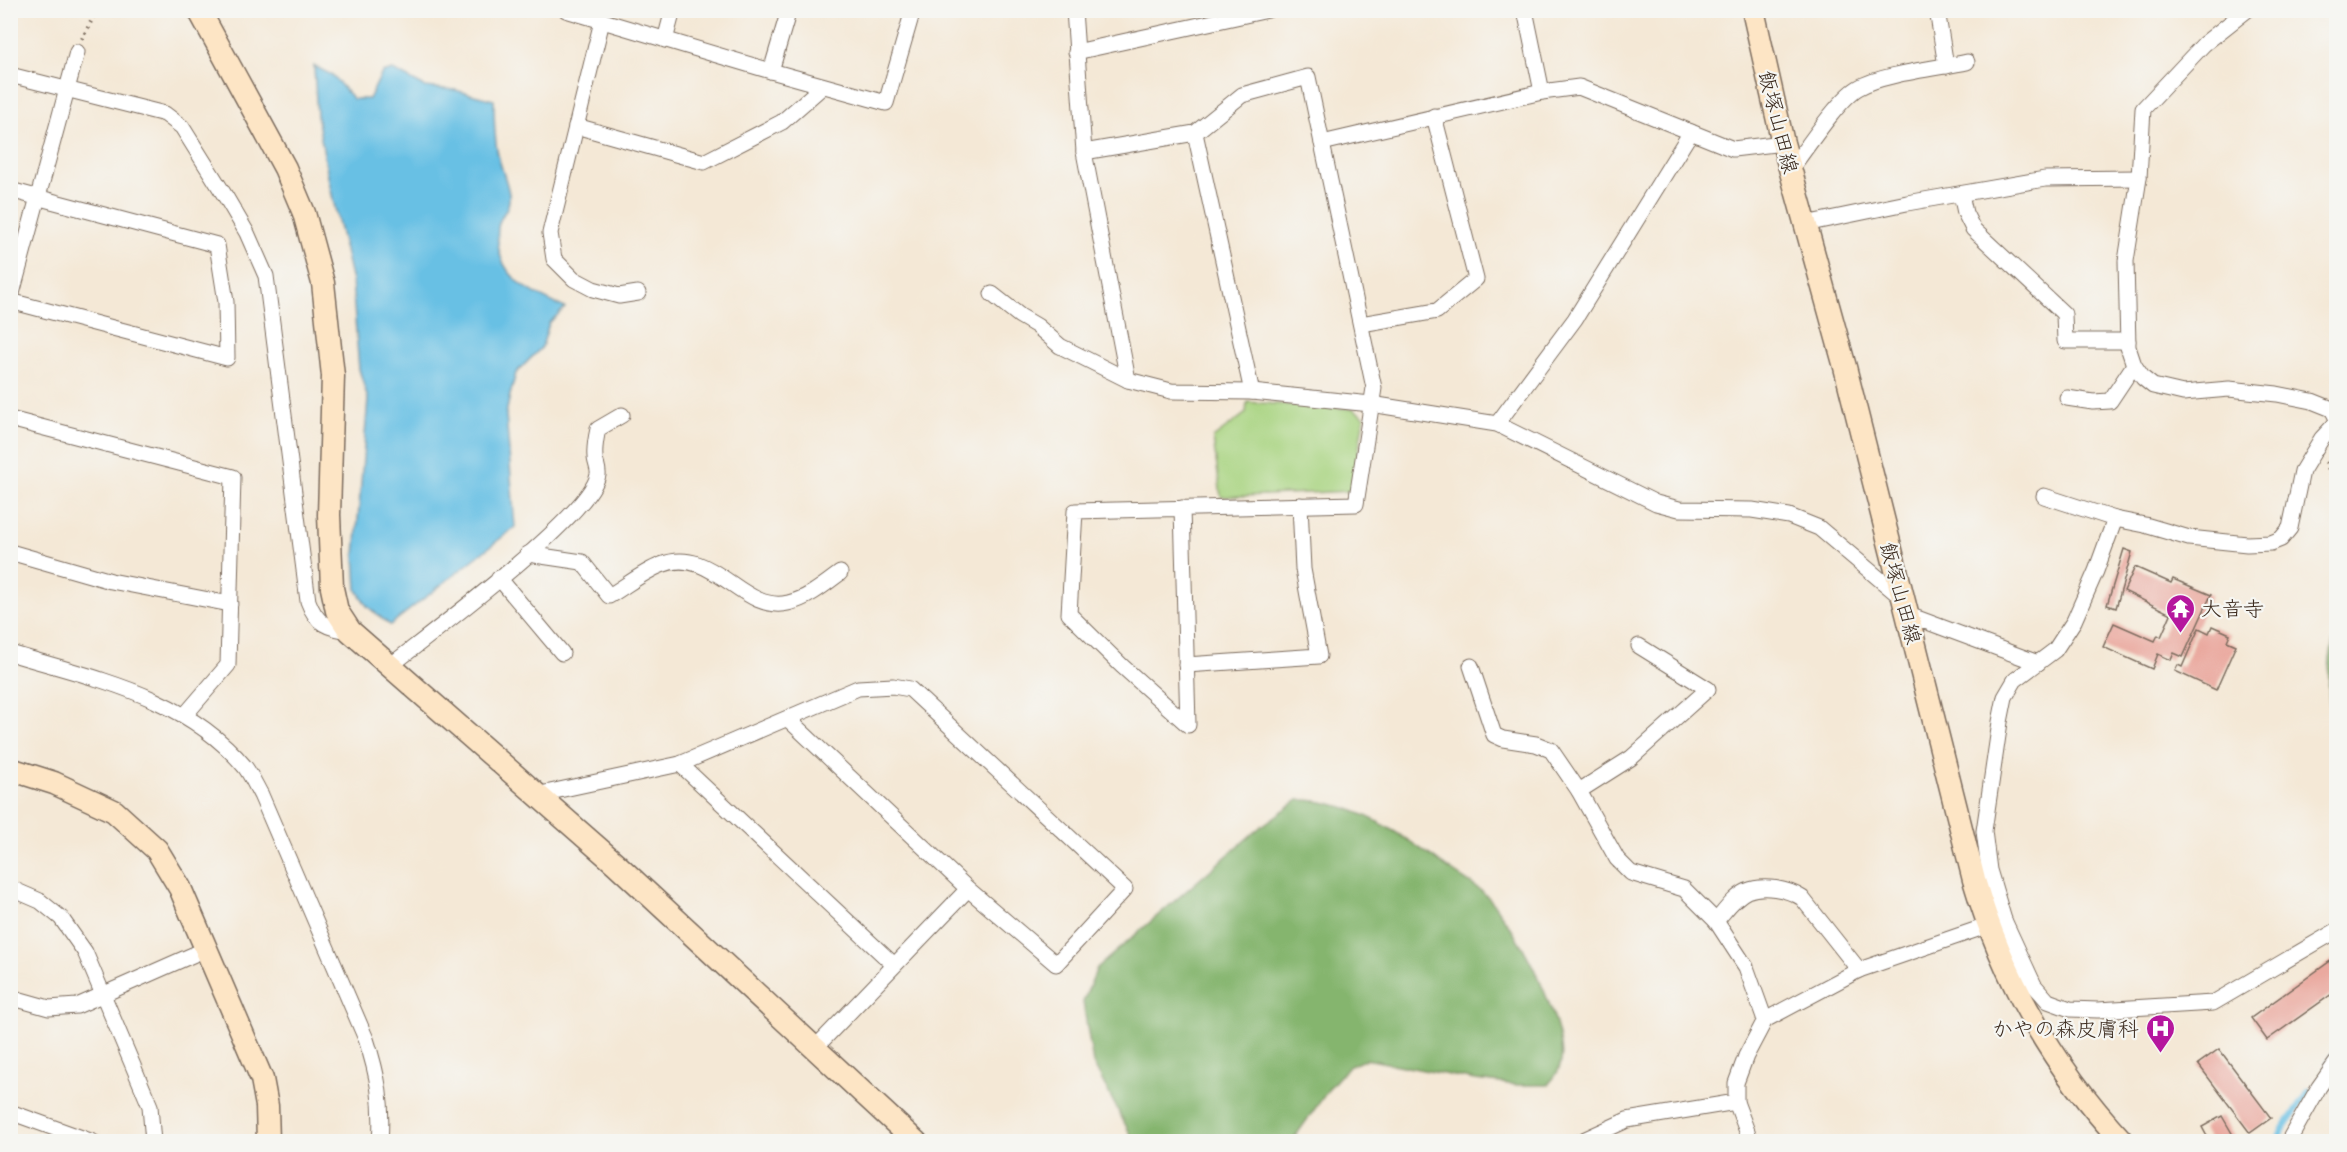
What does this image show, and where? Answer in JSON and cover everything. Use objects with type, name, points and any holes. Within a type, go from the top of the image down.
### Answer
[{"type":"street","points":[[199,10],[285,168],[304,213],[323,283],[333,376],[329,515],[332,588],[337,611],[350,632],[615,863],[916,1142]]},
{"type":"street","points":[[566,10],[886,103],[913,10]]},
{"type":"street","points":[[664,40],[673,10]]},
{"type":"street","points":[[771,71],[789,10]]},
{"type":"street","points":[[1074,10],[1084,152],[1128,380]]},
{"type":"street","points":[[1076,52],[1268,10]]},
{"type":"street","points":[[1525,10],[1542,92]]},
{"type":"street","name":"飯塚山田線","points":[[1753,10],[1783,144],[1845,367],[1904,606],[1996,922],[2022,1001],[2053,1054],[2082,1095],[2123,1142]]},
{"type":"street","points":[[1937,10],[1946,66]]},
{"type":"street","points":[[2247,10],[2204,44],[2143,109],[2139,178],[2126,261],[2128,341],[2134,365],[2142,378],[2153,386],[2183,393],[2229,389],[2277,394],[2312,401],[2332,409],[2337,417]]},
{"type":"street","points":[[602,21],[550,233],[554,259],[574,279],[593,289],[619,296],[638,293]]},
{"type":"street","points":[[10,190],[39,197],[217,245],[226,302],[227,358],[10,301],[39,197],[68,91],[77,52]]},
{"type":"street","points":[[1790,170],[1845,98],[1857,88],[1874,80],[1967,62]]},
{"type":"street","points":[[10,75],[165,114],[182,128],[248,233],[266,276],[308,601],[314,617],[328,627],[350,632]]},
{"type":"street","points":[[1084,152],[1196,133],[1242,95],[1308,77],[1374,388],[1356,504],[1300,505],[1182,508],[1075,511],[1069,614],[1122,666],[1188,725],[1182,508]]},
{"type":"street","points":[[576,126],[704,162],[782,122],[824,86]]},
{"type":"street","points":[[1322,143],[1542,92],[1579,87],[1733,149],[1783,144]]},
{"type":"street","points":[[1360,324],[1437,311],[1476,279],[1434,116]]},
{"type":"street","points":[[1497,424],[1575,320],[1691,132]]},
{"type":"street","points":[[1196,133],[1252,392]]},
{"type":"street","points":[[1806,224],[2045,179],[2139,178]]},
{"type":"street","points":[[1961,194],[1965,213],[1973,229],[2064,314],[2065,341],[2128,341]]},
{"type":"street","points":[[992,294],[1037,326],[1060,346],[1128,380],[1171,391],[1252,392],[1371,404],[1497,424],[1656,503],[1679,509],[1752,510],[1789,516],[1819,528],[1904,606],[2038,663]]},
{"type":"street","points":[[2067,398],[2093,402],[2110,401],[2134,365]]},
{"type":"street","points":[[390,666],[528,554],[571,514],[590,490],[598,474],[595,457],[598,429],[622,415]]},
{"type":"street","points":[[10,419],[233,477],[228,665],[186,716]]},
{"type":"street","points":[[2044,496],[2115,519],[2189,538],[2271,543],[2281,539],[2290,528],[2302,471],[2318,445],[2337,423]]},
{"type":"street","points":[[1186,666],[1319,656],[1303,569],[1300,505]]},
{"type":"street","points":[[2115,519],[2074,621],[2055,650],[2015,680],[2005,697],[1984,831],[1996,922],[2034,985],[2048,1001],[2070,1010],[2213,1003],[2337,931]]},
{"type":"street","points":[[10,552],[111,581],[230,604]]},
{"type":"street","points":[[528,554],[582,562],[609,596],[662,564],[682,562],[700,564],[768,604],[787,603],[810,594],[840,573]]},
{"type":"street","points":[[499,578],[562,653]]},
{"type":"street","points":[[1579,791],[1631,758],[1708,689],[1639,646]]},
{"type":"street","points":[[10,653],[145,695],[201,725],[246,769],[261,795],[366,1039],[379,1083],[382,1110],[380,1142]]},
{"type":"street","points":[[1471,666],[1494,735],[1503,739],[1536,744],[1551,750],[1579,791],[1617,859],[1631,873],[1684,889],[1716,921],[1746,967],[1765,1020]]},
{"type":"street","points":[[536,795],[680,764],[858,688],[893,686],[910,689],[1125,890],[1056,964],[968,889],[788,719]]},
{"type":"street","points":[[680,764],[894,965]]},
{"type":"street","points":[[10,769],[84,795],[114,811],[158,850],[169,868],[206,948],[262,1079],[267,1106],[268,1142]]},
{"type":"street","points":[[10,888],[40,901],[61,918],[85,952],[150,1106],[153,1142]]},
{"type":"street","points":[[1716,921],[1737,898],[1748,891],[1764,888],[1795,894],[1802,898],[1859,970]]},
{"type":"street","points":[[815,1048],[968,889]]},
{"type":"street","points":[[1751,1142],[1736,1102],[1737,1083],[1743,1065],[1765,1020],[1859,970],[1996,922]]},
{"type":"street","points":[[10,997],[49,1008],[77,1006],[206,948]]},
{"type":"street","points":[[2288,1142],[2319,1087],[2337,1063]]},
{"type":"street","points":[[1579,1142],[1627,1120],[1736,1102]]},
{"type":"street","points":[[10,1112],[93,1142]]},
{"type":"path","points":[[77,52],[97,10]]},
{"type":"path","points":[[2318,445],[2337,488]]},
{"type":"green space","points":[[1247,402],[1354,409],[1364,417],[1352,491],[1221,497],[1213,438],[1246,413]]},
{"type":"green space","points":[[2336,632],[2336,750],[2329,677]]},
{"type":"green space","points":[[1298,800],[1319,801],[1339,806],[1378,822],[1415,845],[1490,899],[1517,937],[1531,962],[1553,1014],[1562,1052],[1559,1069],[1547,1085],[1518,1085],[1475,1080],[1366,1059],[1348,1067],[1331,1086],[1292,1141],[1134,1141],[1093,1063],[1083,1002],[1097,968],[1259,828]]},
{"type":"water","points":[[314,66],[332,75],[353,99],[369,99],[382,73],[393,70],[425,87],[455,90],[494,100],[497,148],[509,194],[507,209],[500,219],[498,228],[501,258],[507,269],[526,288],[565,308],[549,323],[542,347],[516,373],[510,395],[506,414],[515,527],[390,625],[367,606],[357,590],[355,555],[368,399],[359,369],[352,281],[329,182],[317,116]]},
{"type":"building","points":[[2124,549],[2132,552],[2116,608],[2107,605]]},
{"type":"building","points":[[2135,567],[2171,583],[2173,579],[2211,595],[2183,657],[2174,653],[2171,660],[2158,654],[2152,669],[2103,647],[2114,623],[2155,641],[2158,635],[2161,637],[2171,614],[2124,591]]},
{"type":"building","points":[[2212,626],[2230,634],[2227,641],[2236,645],[2216,690],[2175,671],[2178,665],[2182,667],[2199,628],[2209,633]]},
{"type":"building","points":[[2336,957],[2336,991],[2267,1040],[2251,1018]]},
{"type":"building","points":[[2219,1049],[2271,1118],[2250,1133],[2198,1064]]},
{"type":"building","points":[[2222,1116],[2237,1142],[2210,1142],[2202,1127]]},
{"type":"waterway","points":[[2328,1063],[2336,1051]]},
{"type":"waterway","points":[[2277,1142],[2282,1130],[2309,1091]]},
{"type":"place","name":"大音寺","points":[[2180,634]]},
{"type":"place","name":"かやの森皮膚科","points":[[2160,1054]]}]
